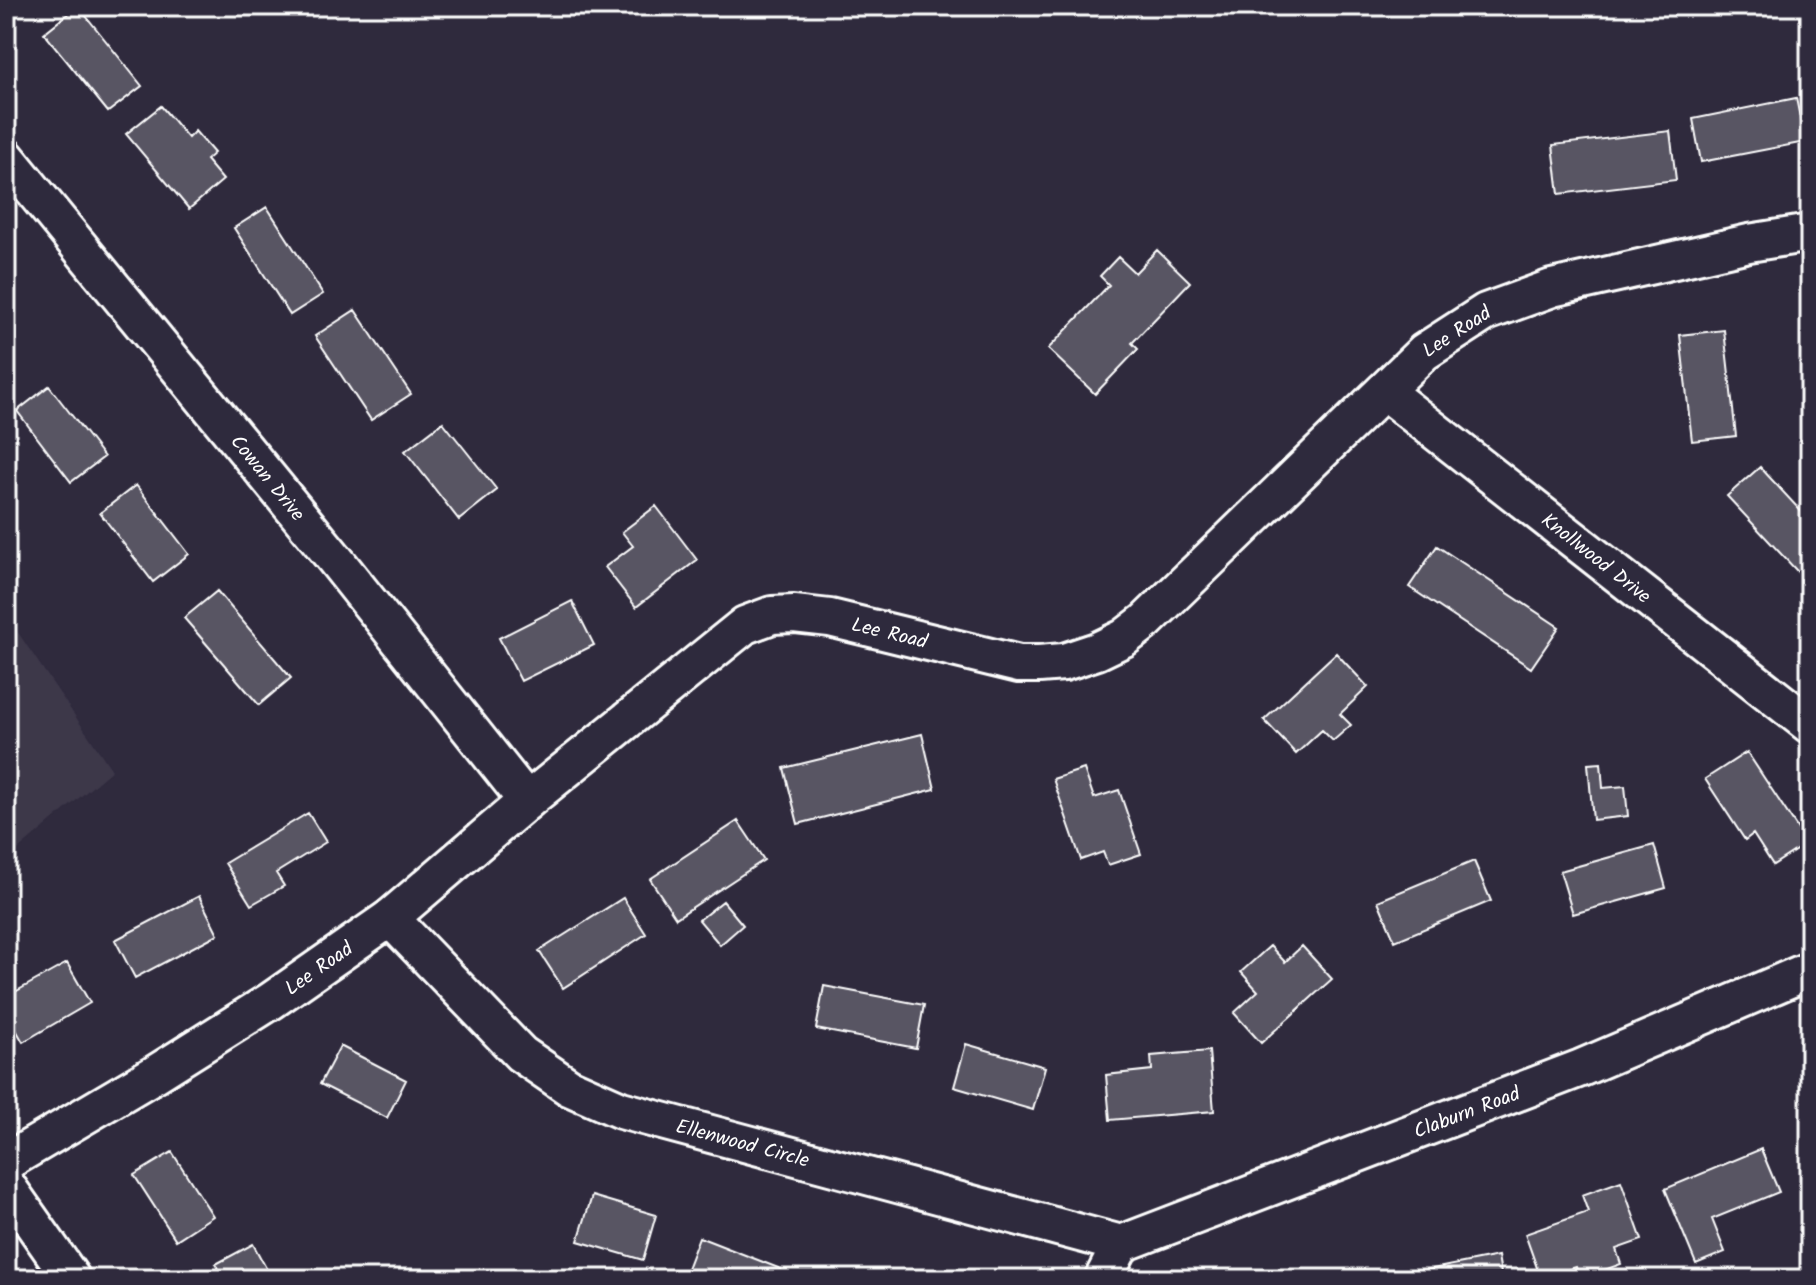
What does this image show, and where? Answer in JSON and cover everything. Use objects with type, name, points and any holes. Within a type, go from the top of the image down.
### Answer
[{"type":"street","name":"Cowan Drive","points":[[6,157],[334,558],[527,801]]},
{"type":"street","name":"Lee Road","points":[[6,1162],[271,1001],[390,918],[527,801],[745,625],[772,615],[830,618],[1019,664],[1064,662],[1097,651],[1124,638],[1146,621],[1424,352],[1486,312],[1552,288],[1749,243],[1810,233]]},
{"type":"street","name":"Knollwood Drive","points":[[1384,391],[1810,725]]},
{"type":"street","name":"Ellenwood Circle","points":[[390,918],[521,1054],[569,1087],[621,1110],[1121,1244]]},
{"type":"street","name":"Claburn Road","points":[[1121,1244],[1581,1068],[1810,970]]},
{"type":"street","points":[[6,1185],[72,1279]]},
{"type":"street","points":[[1103,1279],[1121,1244]]},
{"type":"shaded area","points":[[6,615],[112,770],[6,860]]},
{"type":"building","points":[[78,6],[142,86],[108,112],[44,33]]},
{"type":"building","points":[[1796,98],[1805,142],[1701,162],[1693,119]]},
{"type":"building","points":[[161,106],[188,138],[195,131],[214,153],[206,160],[223,180],[189,209],[126,134]]},
{"type":"building","points":[[1670,131],[1676,180],[1559,194],[1553,145]]},
{"type":"building","points":[[267,207],[323,294],[290,315],[234,228]]},
{"type":"building","points":[[1157,250],[1190,282],[1132,343],[1138,349],[1095,394],[1048,349],[1109,285],[1100,276],[1118,257],[1135,273]]},
{"type":"building","points":[[355,310],[411,394],[371,420],[315,336]]},
{"type":"building","points":[[1724,330],[1736,436],[1692,441],[1680,335]]},
{"type":"building","points":[[49,386],[104,457],[71,482],[17,411]]},
{"type":"building","points":[[443,422],[497,490],[459,520],[405,451]]},
{"type":"building","points":[[1760,467],[1810,521],[1809,584],[1727,496]]},
{"type":"building","points":[[136,485],[189,554],[153,582],[100,513]]},
{"type":"building","points":[[656,506],[697,560],[636,607],[605,567],[633,546],[622,532]]},
{"type":"building","points":[[1437,546],[1559,627],[1531,668],[1409,587]]},
{"type":"building","points":[[217,591],[291,678],[259,705],[184,618]]},
{"type":"building","points":[[572,601],[594,645],[521,681],[499,638]]},
{"type":"building","points":[[1336,653],[1368,687],[1340,714],[1351,725],[1333,741],[1322,730],[1296,754],[1264,720]]},
{"type":"building","points":[[922,734],[935,789],[798,824],[784,768]]},
{"type":"building","points":[[1747,752],[1807,843],[1773,865],[1753,834],[1745,840],[1705,779]]},
{"type":"building","points":[[1601,763],[1603,788],[1625,786],[1628,816],[1593,820],[1588,764]]},
{"type":"building","points":[[1084,769],[1094,798],[1119,790],[1141,854],[1108,865],[1103,852],[1081,860],[1053,779]]},
{"type":"building","points":[[308,813],[326,842],[276,873],[284,886],[251,905],[225,863]]},
{"type":"building","points":[[738,821],[764,860],[676,918],[650,879]]},
{"type":"building","points":[[1654,845],[1666,888],[1573,914],[1560,871]]},
{"type":"building","points":[[1474,861],[1491,901],[1395,941],[1378,901]]},
{"type":"building","points":[[199,896],[218,934],[135,978],[115,940]]},
{"type":"building","points":[[623,898],[646,934],[563,988],[539,951]]},
{"type":"building","points":[[723,901],[743,925],[720,945],[699,920]]},
{"type":"building","points":[[1270,946],[1285,962],[1302,946],[1332,979],[1261,1043],[1234,1013],[1258,991],[1241,972]]},
{"type":"building","points":[[67,963],[90,1003],[23,1042],[6,1012],[6,997]]},
{"type":"building","points":[[824,986],[924,1005],[916,1048],[816,1029]]},
{"type":"building","points":[[966,1044],[1045,1067],[1033,1110],[954,1087]]},
{"type":"building","points":[[340,1046],[406,1080],[387,1118],[320,1084]]},
{"type":"building","points":[[1209,1051],[1214,1111],[1110,1120],[1106,1075],[1152,1070],[1151,1056]]},
{"type":"building","points":[[1761,1149],[1779,1192],[1712,1219],[1725,1252],[1696,1264],[1665,1189]]},
{"type":"building","points":[[172,1152],[213,1216],[176,1240],[134,1175]]},
{"type":"building","points":[[1621,1181],[1642,1240],[1616,1249],[1621,1264],[1580,1279],[1576,1267],[1541,1279],[1525,1234],[1588,1212],[1582,1195]]},
{"type":"building","points":[[592,1196],[656,1215],[643,1260],[578,1241]]},
{"type":"building","points":[[699,1237],[781,1269],[777,1279],[683,1279]]},
{"type":"building","points":[[253,1244],[272,1279],[225,1279],[216,1264]]},
{"type":"building","points":[[1498,1256],[1502,1279],[1387,1279],[1387,1278]]}]
